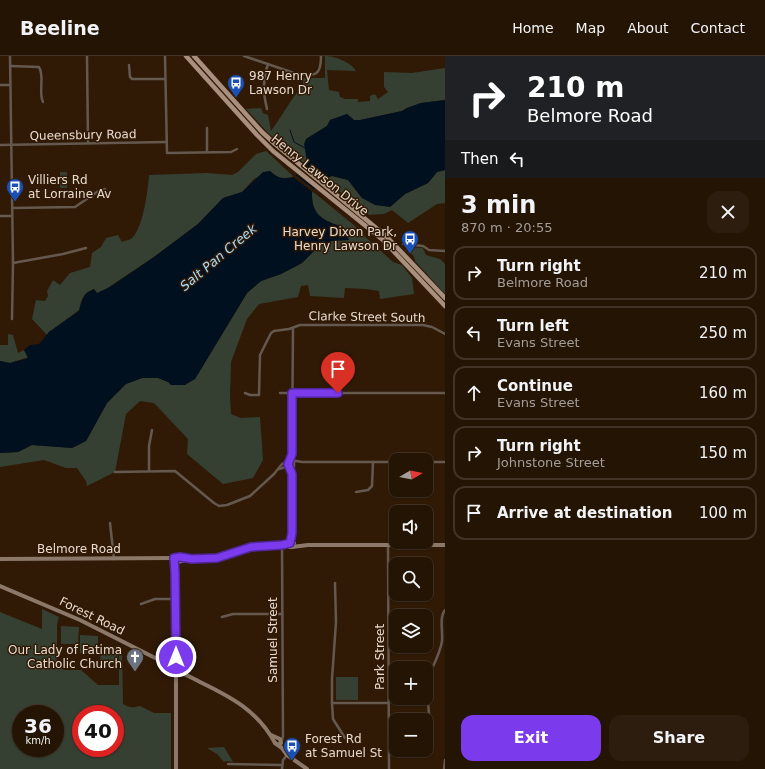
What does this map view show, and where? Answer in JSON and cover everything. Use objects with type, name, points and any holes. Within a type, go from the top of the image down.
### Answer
[{"type":"main road","name":"Henry Lawson Drive","points":[[186,56],[257,135],[387,237],[445,298]]},
{"type":"main road","name":"Henry Lawson Drive","points":[[194,56],[292,163]]},
{"type":"main road","name":"Henry Lawson Drive","points":[[361,218],[445,306]]},
{"type":"street","points":[[10,56],[13,263],[12,320]]},
{"type":"street","points":[[87,56],[88,144]]},
{"type":"street","points":[[165,56],[167,153],[231,152],[237,149]]},
{"type":"street","points":[[244,56],[303,75],[316,74],[321,68],[320,56]]},
{"type":"street","points":[[267,109],[264,99],[264,79],[268,64]]},
{"type":"street","points":[[129,65],[130,77],[132,79],[165,79]]},
{"type":"street","points":[[10,66],[39,67],[41,72],[41,98],[43,102]]},
{"type":"street","points":[[0,85],[10,85]]},
{"type":"street","points":[[207,128],[207,152]]},
{"type":"street","name":"Queensbury Road","points":[[0,145],[166,142]]},
{"type":"street","points":[[12,208],[75,207],[97,192],[105,189]]},
{"type":"street","points":[[0,216],[12,216]]},
{"type":"street","points":[[403,244],[423,246],[429,250],[445,251]]},
{"type":"street","points":[[13,263],[63,254],[86,248]]},
{"type":"street","name":"Clarke Street South","points":[[245,393],[250,395],[259,395],[259,358],[271,333],[276,330],[292,328],[300,325],[423,325],[432,327],[445,334]]},
{"type":"street","points":[[292,328],[292,454],[294,463],[292,474],[292,544]]},
{"type":"street","points":[[280,393],[445,393]]},
{"type":"street","points":[[149,471],[149,446],[152,430]]},
{"type":"street","points":[[292,454],[290,461],[292,474]]},
{"type":"street","points":[[115,472],[175,471],[214,503],[221,506],[250,496],[282,464],[290,461],[294,463]]},
{"type":"street","points":[[278,469],[290,466],[294,463],[302,462],[389,462]]},
{"type":"street","points":[[356,492],[368,490],[372,486],[373,462]]},
{"type":"street","points":[[433,462],[445,462]]},
{"type":"street","points":[[110,523],[114,559]]},
{"type":"street","name":"Belmore Road","points":[[0,559],[176,560],[217,558],[256,546],[292,544],[445,545]]},
{"type":"street","name":"Samuel Street","points":[[278,741],[282,734],[282,545]]},
{"type":"street","name":"Park Street","points":[[388,545],[389,699]]},
{"type":"street","points":[[176,560],[176,769]]},
{"type":"street","points":[[335,583],[336,622],[332,679],[333,719],[345,738]]},
{"type":"street","name":"Forest Road","points":[[0,586],[80,620],[242,704],[278,741],[287,755],[307,769]]},
{"type":"street","points":[[141,604],[155,599],[175,599]]},
{"type":"street","points":[[433,666],[442,639],[442,615],[444,609]]},
{"type":"street","points":[[222,617],[234,614],[282,614]]},
{"type":"street","points":[[332,703],[389,703]]},
{"type":"street","name":"Park Street","points":[[389,705],[389,769]]},
{"type":"street","points":[[282,769],[283,760],[287,755]]},
{"type":"street","points":[[444,769],[445,760]]},
{"type":"street","points":[[228,764],[282,765]]},
{"type":"green space","points":[[325,56],[342,60],[356,71],[327,70],[329,90],[339,92],[340,97],[345,99],[358,99],[358,102],[370,101],[370,96],[375,94],[378,99],[388,92],[384,87],[384,72],[412,73],[445,68],[445,100],[421,103],[402,111],[360,120],[354,120],[347,114],[330,120],[327,126],[306,139],[307,161],[305,164],[269,134],[246,109],[261,108],[263,113],[268,115],[271,131],[303,85],[303,78],[325,78]]},
{"type":"green space","points":[[266,151],[294,177],[281,178],[270,171],[254,179],[242,192],[223,198],[198,224],[154,257],[100,293],[97,293],[94,289],[87,293],[82,300],[79,310],[47,335],[32,319],[36,300],[45,301],[48,296],[47,291],[53,280],[60,285],[70,273],[90,267],[92,253],[101,247],[106,238],[118,235],[122,242],[131,239],[139,227],[142,219],[149,175],[207,173],[232,175],[238,172],[256,154]]},
{"type":"green space","points":[[445,170],[445,203],[437,204],[408,223],[392,210],[384,214],[369,215],[324,179],[332,176],[348,180],[362,198],[390,207],[405,194],[428,183],[437,172]]},
{"type":"green space","points":[[60,172],[67,172],[67,188],[60,188]]},
{"type":"green space","points":[[312,191],[355,226],[393,262],[402,265],[412,278],[414,294],[380,299],[379,291],[345,288],[344,298],[310,296],[308,285],[301,286],[298,297],[259,304],[247,319],[231,362],[231,414],[241,418],[260,417],[263,460],[253,478],[223,484],[187,454],[188,439],[154,403],[140,401],[126,414],[115,472],[87,486],[86,481],[77,468],[66,468],[44,460],[0,467],[0,453],[18,452],[32,445],[72,448],[86,441],[107,403],[126,384],[142,378],[158,378],[168,382],[195,379],[247,293],[261,281],[281,274],[302,263],[319,246],[331,241],[348,240],[343,227],[329,222],[316,211],[313,206]]},
{"type":"green space","points":[[408,247],[423,248],[426,255],[440,259],[445,264],[445,294],[406,250]]},
{"type":"green space","points":[[8,334],[13,335],[18,353],[24,350],[29,357],[10,363],[0,361],[0,345],[8,345]]},
{"type":"green space","points":[[42,609],[59,617],[57,624],[57,663],[64,670],[81,670],[98,685],[119,685],[119,646],[122,648],[123,704],[131,707],[140,706],[154,713],[171,713],[171,769],[0,769],[0,612],[42,629]]},
{"type":"green space","points":[[61,626],[79,627],[78,644],[61,644]]},
{"type":"green space","points":[[80,635],[98,636],[98,654],[80,653]]},
{"type":"green space","points":[[101,646],[118,647],[118,664],[100,664]]},
{"type":"green space","points":[[336,677],[358,677],[358,700],[336,700]]},
{"type":"green space","points":[[224,747],[233,762],[224,762],[217,754],[207,748]]},
{"type":"water","name":"Salt Pan Creek","points":[[445,100],[445,170],[437,172],[428,183],[405,194],[390,207],[375,205],[362,198],[348,180],[332,176],[324,179],[312,191],[313,206],[319,215],[324,219],[343,227],[349,240],[331,241],[319,246],[302,263],[281,274],[261,281],[247,293],[195,379],[185,385],[171,385],[168,382],[158,378],[142,378],[126,384],[107,403],[86,441],[72,448],[32,445],[18,452],[0,453],[0,361],[10,363],[28,358],[24,350],[30,345],[39,344],[49,332],[79,311],[82,300],[87,293],[94,289],[97,293],[110,287],[154,257],[198,224],[223,198],[242,192],[263,172],[270,171],[281,178],[294,177],[307,161],[304,144],[306,139],[327,126],[330,120],[347,114],[354,120],[360,120],[402,111],[421,103]]},
{"type":"pier","points":[[303,163],[325,181],[316,189],[295,173]]},
{"type":"pier","points":[[294,174],[315,190],[314,193],[292,176]]},
{"type":"waterway","points":[[290,130],[294,142],[305,148]]},
{"type":"place","name":"987 Henry Lawson Dr","points":[[236,98]]},
{"type":"place","name":"Villiers Rd at Lorraine Av","points":[[15,202]]},
{"type":"place","name":"Harvey Dixon Park, Henry Lawson Dr","points":[[410,254]]},
{"type":"place","name":"Our Lady of Fatima Catholic Church","points":[[135,672]]},
{"type":"place","name":"Forest Rd at Samuel St","points":[[292,761]]},
{"type":"route","points":[[176,657],[174,558],[217,558],[251,547],[290,543],[292,533],[292,474],[288,463],[292,454],[292,393],[338,393]]}]
